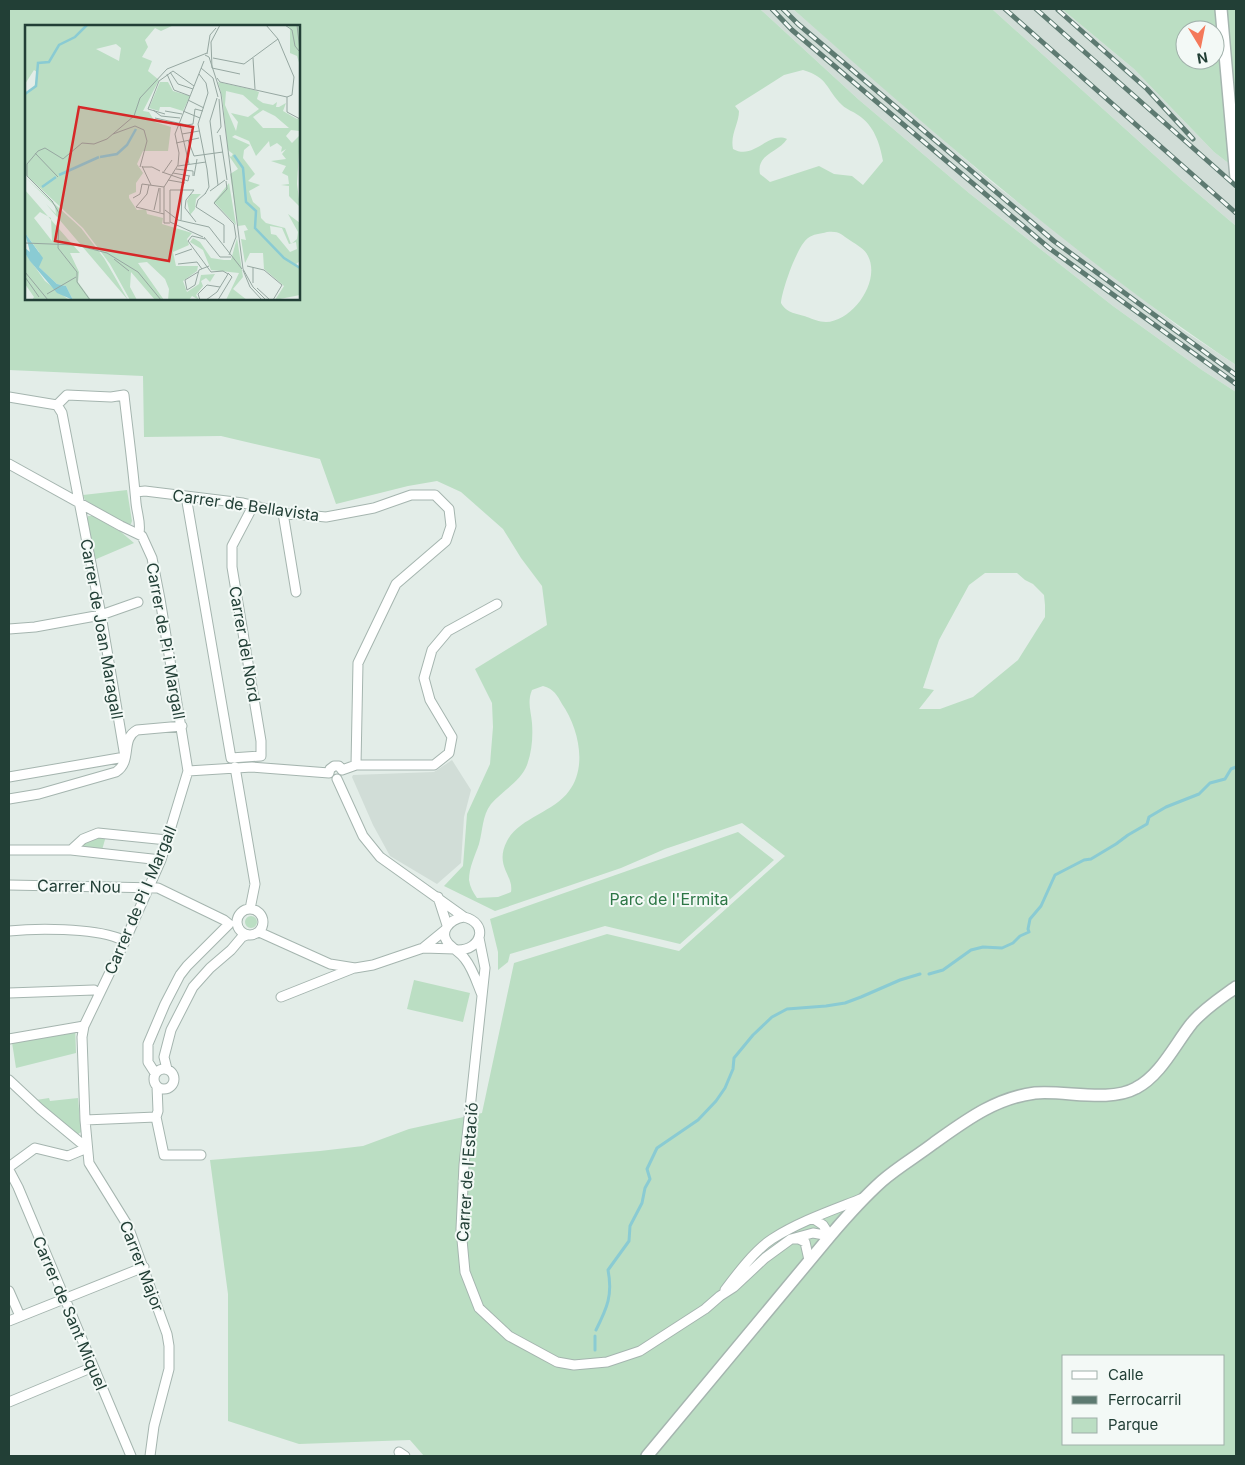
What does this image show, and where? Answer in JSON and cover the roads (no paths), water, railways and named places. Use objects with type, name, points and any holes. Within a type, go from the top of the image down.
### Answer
[{"type":"street","points":[[1221,9],[1236,178]]},
{"type":"street","points":[[9,397],[56,405],[67,395],[110,397],[124,395],[136,504],[140,523],[139,533],[121,526],[9,464]]},
{"type":"street","name":"Carrer de Joan Maragall","points":[[56,405],[62,413],[101,615],[125,757]]},
{"type":"street","name":"Carrer de Bellavista","points":[[136,492],[144,491],[242,503],[282,513],[326,517],[374,508],[411,495],[435,496],[449,510],[451,526],[446,541],[396,584],[358,663],[356,765]]},
{"type":"street","points":[[186,496],[255,884],[250,909]]},
{"type":"street","name":"Carrer del Nord","points":[[233,762],[261,756],[261,741],[232,567],[232,546],[253,506]]},
{"type":"street","points":[[282,513],[296,592]]},
{"type":"street","name":"Carrer de Pi i Margall","points":[[139,533],[145,541],[152,558],[166,631],[188,771]]},
{"type":"street","points":[[9,629],[35,628],[101,615],[138,602]]},
{"type":"street","points":[[188,771],[233,762],[333,776],[342,775],[342,770],[356,765],[434,765],[449,753],[452,738],[430,700],[424,678],[432,650],[448,631],[497,604]]},
{"type":"street","points":[[9,799],[39,794],[116,772],[122,768],[129,737],[137,730],[182,726]]},
{"type":"street","points":[[9,777],[125,757]]},
{"type":"street","name":"Carrer de Pi I Margall","points":[[84,1026],[161,860],[188,771]]},
{"type":"street","name":"Carrer de l'Estació","points":[[333,776],[363,836],[380,857],[464,917],[474,921],[478,926],[485,968],[464,1165],[461,1229],[464,1272],[479,1308],[509,1336],[557,1362],[574,1365],[607,1362],[640,1351],[705,1310],[770,1240],[793,1227],[865,1197]]},
{"type":"street","points":[[71,850],[83,839],[98,833],[167,840]]},
{"type":"street","points":[[9,850],[71,850],[161,860]]},
{"type":"street","name":"Carrer Nou","points":[[9,885],[158,888],[233,925]]},
{"type":"street","points":[[438,897],[446,928],[446,939],[450,946],[457,950],[466,960],[482,995]]},
{"type":"street","points":[[157,1086],[164,1089],[172,1085],[174,1080],[173,1075],[167,1069],[164,1057],[171,1030],[194,987],[210,968],[231,950],[242,937],[259,932],[263,920],[258,912],[250,909],[242,911],[233,925],[187,966],[180,975],[165,1004],[148,1044],[148,1062],[155,1074],[154,1078],[157,1086],[158,1111],[156,1116],[164,1155],[201,1155]]},
{"type":"street","points":[[423,948],[455,918],[464,917]]},
{"type":"street","points":[[233,925],[247,935]]},
{"type":"street","points":[[9,931],[88,931],[118,938]]},
{"type":"street","points":[[259,932],[330,964],[355,968]]},
{"type":"street","points":[[282,997],[355,968],[373,965],[423,948],[467,950],[475,946],[479,938]]},
{"type":"street","points":[[647,1456],[809,1260],[865,1197],[884,1180],[986,1108],[1010,1098],[1036,1093],[1063,1092],[1114,1095],[1137,1088],[1159,1068],[1188,1028],[1204,1010],[1236,987]]},
{"type":"street","points":[[9,992],[94,990]]},
{"type":"street","points":[[12,1038],[84,1026]]},
{"type":"street","name":"Carrer Major","points":[[84,1026],[85,1120],[89,1163],[128,1226],[168,1334],[169,1369],[154,1426],[150,1456]]},
{"type":"street","points":[[155,1074],[162,1068],[167,1069]]},
{"type":"street","points":[[9,1080],[87,1148],[68,1156],[35,1148],[9,1168]]},
{"type":"street","points":[[85,1120],[156,1116]]},
{"type":"street","name":"Carrer de Sant Miquel","points":[[9,1168],[131,1456]]},
{"type":"street","points":[[814,1218],[823,1225],[830,1236]]},
{"type":"street","name":"Carrer de l'Estació","points":[[720,1296],[734,1287],[765,1258],[791,1239],[813,1232],[830,1236]]},
{"type":"street","points":[[791,1239],[805,1242],[809,1260]]},
{"type":"street","points":[[9,1321],[144,1267]]},
{"type":"street","points":[[9,1291],[20,1316]]},
{"type":"street","points":[[9,1402],[93,1367]]},
{"type":"waterway","points":[[929,974],[943,970],[971,950],[983,947],[1002,948],[1013,943],[1020,936],[1029,932],[1030,919],[1041,906],[1055,875],[1084,860],[1091,859],[1147,824],[1149,817],[1166,807],[1199,794],[1210,783],[1225,779],[1231,769],[1236,767]]},
{"type":"waterway","points":[[596,1330],[608,1301],[610,1287],[608,1270],[629,1241],[630,1226],[642,1203],[645,1188],[650,1179],[647,1169],[657,1148],[698,1120],[716,1101],[725,1088],[733,1069],[734,1058],[753,1035],[772,1017],[787,1009],[845,1003],[900,980],[920,974]]},
{"type":"waterway","points":[[595,1336],[595,1350]]},
{"type":"railway","points":[[772,9],[792,30],[1049,248],[1236,384]]},
{"type":"railway","points":[[783,9],[798,24],[1054,241],[1236,375]]},
{"type":"railway","points":[[1005,9],[1236,213]]},
{"type":"railway","points":[[1036,9],[1236,186]]},
{"type":"railway","points":[[1058,10],[1147,89],[1193,139]]},
{"type":"park label","name":"Parc de l'Ermita","points":[[669,899]]}]
